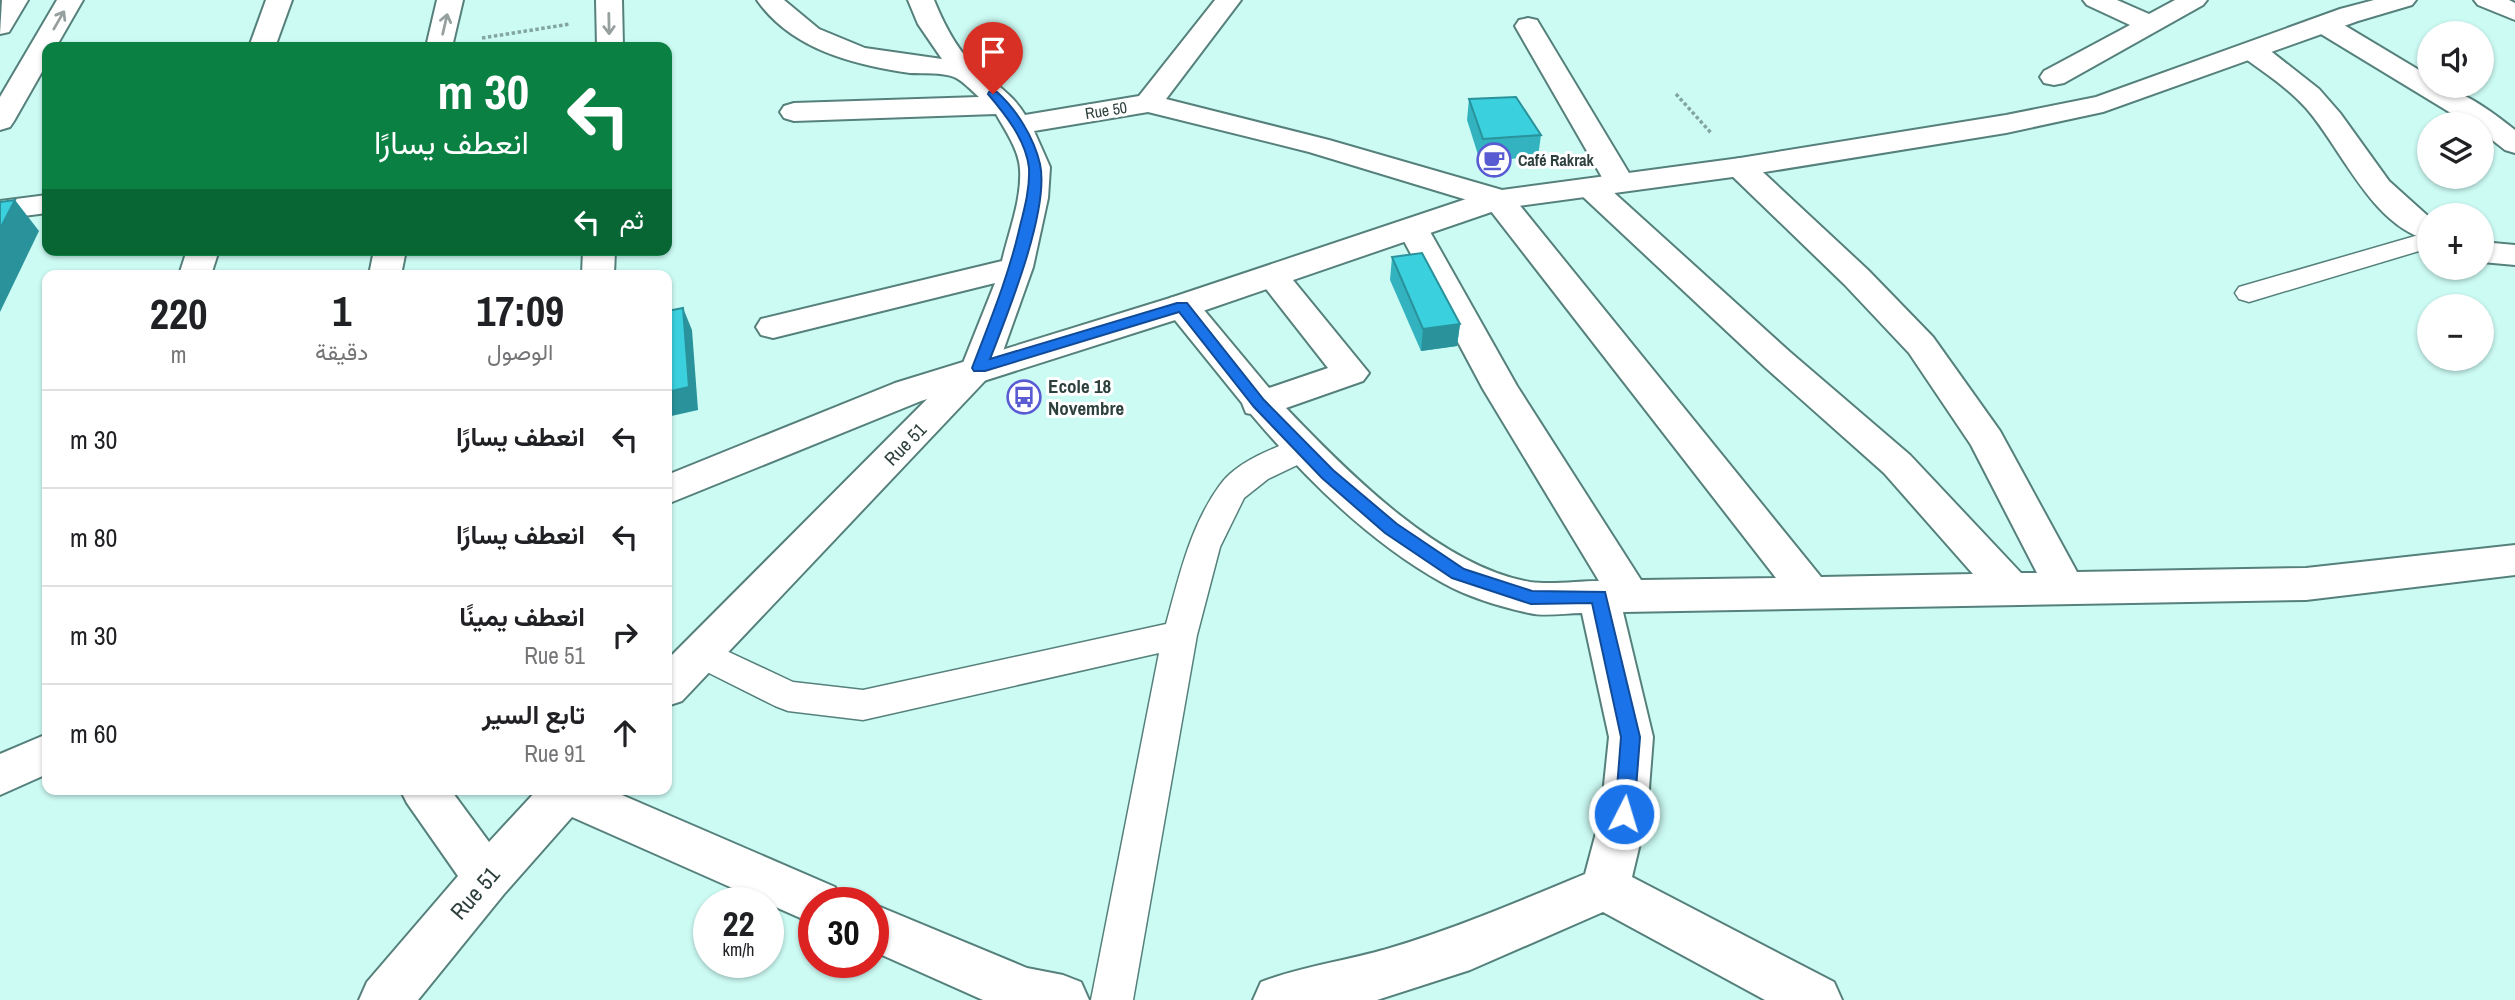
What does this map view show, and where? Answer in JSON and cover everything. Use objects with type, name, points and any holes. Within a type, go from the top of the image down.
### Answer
[{"type":"street","points":[[0,26],[15,0]]},
{"type":"street","points":[[46,42],[70,0]]},
{"type":"street","points":[[264,42],[279,0]]},
{"type":"street","points":[[440,42],[450,0]]},
{"type":"street","points":[[770,0],[780,13],[819,39],[859,55],[889,63],[962,69]]},
{"type":"street","points":[[921,0],[931,24],[962,69],[1017,124]]},
{"type":"street","name":"Rue 50","points":[[794,113],[1017,124],[1148,103],[1228,0]]},
{"type":"street","points":[[2096,0],[2150,24]]},
{"type":"street","points":[[672,488],[908,392],[1182,306],[1499,199],[1740,167],[2006,124],[2103,104],[2253,51],[2330,14],[2403,0]]},
{"type":"street","points":[[2487,0],[2515,12]]},
{"type":"street","points":[[2054,77],[2150,24],[2179,3]]},
{"type":"street","points":[[609,9],[610,42]]},
{"type":"street","points":[[2330,14],[2515,144]]},
{"type":"street","points":[[1528,26],[1605,185],[1778,360],[1897,464],[2012,590]]},
{"type":"street","points":[[0,121],[42,48]]},
{"type":"street","points":[[2253,51],[2314,100],[2382,194],[2417,223]]},
{"type":"street","points":[[1148,103],[1319,146],[1499,199],[1811,593]]},
{"type":"street","name":"Rue 51","points":[[672,683],[979,368],[1017,267],[1033,198],[1035,167],[1017,124]]},
{"type":"street","points":[[1740,167],[1856,277],[1921,345],[1987,440],[2066,589]]},
{"type":"street","points":[[0,210],[42,205]]},
{"type":"street","points":[[1413,228],[1615,596],[1631,737],[1624,814],[1605,888]]},
{"type":"street","points":[[2494,253],[2515,255]]},
{"type":"street","points":[[773,327],[1017,267]]},
{"type":"street","points":[[1259,404],[1351,373],[1272,276]]},
{"type":"street","points":[[1182,306],[1259,404],[1327,474],[1391,528],[1458,573],[1531,598],[2306,584],[2515,560]]},
{"type":"street","points":[[0,775],[42,755]]},
{"type":"street","points":[[427,795],[487,878]]},
{"type":"street","name":"Rue 51","points":[[385,1000],[487,878],[562,795]]},
{"type":"street","points":[[575,795],[798,894]]},
{"type":"street","points":[[1279,1000],[1387,973],[1470,946],[1605,888]]},
{"type":"street","points":[[1605,888],[1816,1000]]},
{"type":"street","points":[[889,934],[1025,993],[1063,1000]]},
{"type":"lane","points":[[2249,293],[2417,244]]},
{"type":"lane","points":[[1112,1000],[1180,635],[1204,547],[1232,491],[1257,471],[1303,449]]},
{"type":"lane","points":[[701,653],[788,696],[863,705],[1180,635]]},
{"type":"path","points":[[457,42],[609,9]]},
{"type":"path","points":[[1676,94],[1740,167]]},
{"type":"building","points":[[1516,97],[1541,135],[1483,139],[1469,99]]},
{"type":"building","points":[[15,200],[0,229],[0,202]]},
{"type":"building","points":[[1422,253],[1460,324],[1423,329],[1392,257]]},
{"type":"building","points":[[683,308],[689,387],[672,391],[672,310]]},
{"type":"place","name":"Café Rakrak","points":[[1494,160]]},
{"type":"place","name":"Ecole 18 Novembre","points":[[1024,397]]},
{"type":"route","points":[[993,94],[1005,105],[1018,125],[1035,167],[1033,198],[1017,267],[979,368],[1182,306],[1259,404],[1327,474],[1391,528],[1458,573],[1531,598],[1599,597],[1631,737],[1624,814]]}]
